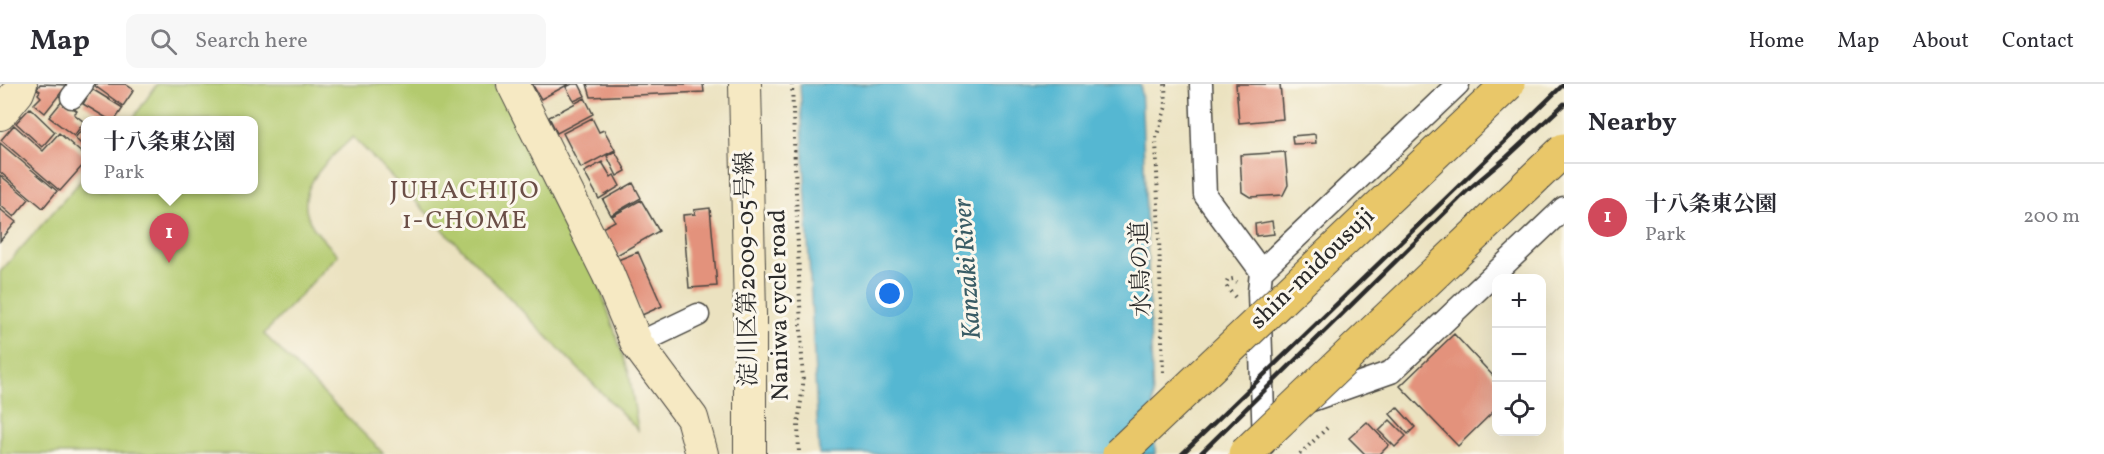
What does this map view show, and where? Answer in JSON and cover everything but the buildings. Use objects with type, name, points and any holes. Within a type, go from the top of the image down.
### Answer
[{"type":"highway","name":"shin-midousuji","points":[[1119,454],[1508,84]]},
{"type":"highway","points":[[1245,454],[1564,150]]},
{"type":"street","points":[[0,114],[18,92],[21,84]]},
{"type":"street","points":[[513,84],[608,274],[637,344],[692,418],[702,454]]},
{"type":"street","name":"淀川区第2009-05号線","points":[[745,84],[750,314],[750,454]]},
{"type":"street","points":[[1201,84],[1204,195],[1261,271]]},
{"type":"street","points":[[1264,454],[1258,292],[1261,271],[1458,84]]},
{"type":"street","points":[[1263,418],[1391,372],[1564,208]]},
{"type":"street","points":[[637,344],[698,315]]},
{"type":"path","name":"Naniwa cycle road","points":[[792,84],[803,385],[798,424],[799,454]]},
{"type":"path","name":"水鳥の道","points":[[1164,382],[1156,138],[1166,107],[1165,84]]},
{"type":"path","points":[[1238,285],[1233,279],[1228,280],[1226,285],[1238,299]]},
{"type":"path","points":[[1300,454],[1327,428]]},
{"type":"green space","points":[[157,84],[494,84],[511,106],[598,282],[629,373],[638,430],[353,137],[323,166],[309,188],[306,201],[307,213],[313,227],[338,255],[264,334],[384,454],[0,454],[0,272],[81,181],[81,194],[258,194],[258,116],[135,116]]},
{"type":"water","name":"Kanzaki River","points":[[800,84],[1141,84],[1155,454],[819,454]]},
{"type":"railway","points":[[1182,454],[1564,84]]},
{"type":"railway","points":[[1200,454],[1469,189],[1564,104]]},
{"type":"place","name":"十八条東公園","points":[[169,263]]},
{"type":"district","name":"JUHACHIJO 1-CHOME","points":[[465,206]]}]
